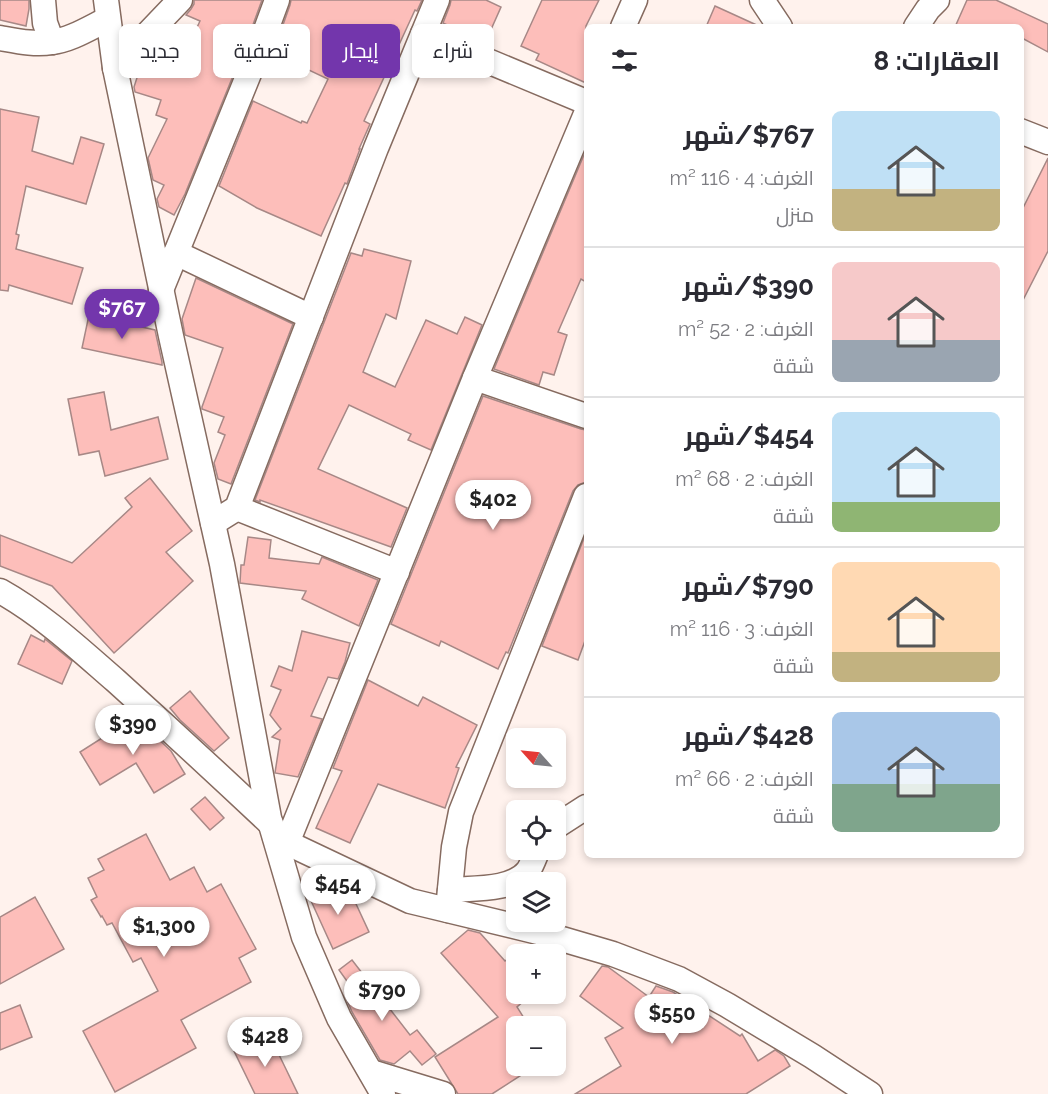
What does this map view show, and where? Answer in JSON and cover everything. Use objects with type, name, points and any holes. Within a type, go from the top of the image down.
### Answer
[{"type":"street","points":[[43,0],[45,22],[52,42]]},
{"type":"street","points":[[115,68],[180,0]]},
{"type":"street","points":[[161,290],[277,0]]},
{"type":"street","points":[[427,24],[437,0]]},
{"type":"street","points":[[624,24],[635,0]]},
{"type":"street","points":[[762,0],[778,24]]},
{"type":"street","points":[[918,24],[927,9],[937,0]]},
{"type":"street","points":[[0,38],[25,42],[52,42],[71,37],[107,9]]},
{"type":"street","points":[[107,9],[115,68],[278,835],[304,937],[339,1018],[383,1094]]},
{"type":"street","points":[[213,523],[237,508],[412,61]]},
{"type":"street","points":[[494,64],[584,101]]},
{"type":"street","points":[[278,835],[397,572],[475,378],[584,119]]},
{"type":"street","points":[[1024,133],[1048,142]]},
{"type":"street","points":[[176,253],[311,317]]},
{"type":"street","points":[[475,378],[584,415]]},
{"type":"street","points":[[449,900],[454,847],[461,812],[584,501]]},
{"type":"street","points":[[237,508],[397,572]]},
{"type":"street","points":[[0,591],[57,630],[172,731],[278,835],[410,901],[449,900],[513,882],[527,871],[532,860]]},
{"type":"street","points":[[566,820],[584,808]]},
{"type":"street","points":[[449,900],[613,954],[679,979],[802,1050],[870,1094]]},
{"type":"street","points":[[371,1072],[443,1094]]},
{"type":"building","points":[[0,0],[29,0],[26,26],[0,20]]},
{"type":"building","points":[[194,0],[262,0],[253,24],[213,24],[213,78],[232,78],[185,194],[174,215],[159,207],[157,199],[164,185],[153,180],[148,158],[167,119],[156,115],[161,100],[135,92],[134,87],[137,78],[201,78],[201,24],[199,24],[200,21],[186,15],[194,4]]},
{"type":"building","points":[[291,0],[422,0],[400,43],[400,24],[322,24],[322,76],[310,70],[310,24],[283,24]]},
{"type":"building","points":[[451,0],[486,0],[501,7],[493,24],[445,24],[443,23]]},
{"type":"building","points":[[542,0],[599,0],[587,24],[584,24],[584,82],[536,60],[539,54],[521,46]]},
{"type":"building","points":[[967,0],[996,0],[1048,24],[1048,52],[1024,39],[1024,24],[956,24]]},
{"type":"building","points":[[715,6],[754,24],[707,24]]},
{"type":"building","points":[[326,78],[384,78],[364,121],[370,124],[347,184],[345,183],[321,236],[257,208],[219,186],[253,101],[301,123],[302,121],[307,123],[328,79]]},
{"type":"building","points":[[0,109],[39,117],[32,151],[73,164],[81,137],[104,144],[86,204],[26,186],[16,234],[19,235],[16,249],[83,268],[72,304],[9,285],[8,291],[0,290]]},
{"type":"building","points":[[584,155],[584,281],[581,279],[558,332],[567,335],[554,375],[543,372],[539,385],[494,369]]},
{"type":"building","points":[[1048,158],[1048,251],[1024,298],[1024,206]]},
{"type":"building","points":[[364,249],[411,261],[396,319],[386,314],[363,372],[395,387],[426,320],[457,334],[465,317],[482,325],[431,450],[408,440],[411,434],[349,405],[318,469],[407,508],[391,547],[255,500],[351,253],[362,256]]},
{"type":"building","points":[[196,278],[293,324],[231,484],[218,479],[214,463],[225,435],[218,432],[224,417],[202,409],[223,348],[185,335],[182,319]]},
{"type":"building","points":[[89,315],[155,330],[162,365],[82,348]]},
{"type":"building","points":[[104,392],[111,430],[158,417],[168,459],[105,476],[99,451],[79,455],[68,399]]},
{"type":"building","points":[[483,396],[584,430],[584,483],[578,485],[573,491],[508,653],[506,652],[498,669],[441,641],[439,646],[391,624]]},
{"type":"building","points":[[150,478],[192,531],[166,552],[193,581],[114,653],[52,586],[0,566],[0,535],[72,563],[132,507],[125,498]]},
{"type":"building","points":[[248,537],[271,540],[269,558],[319,564],[322,557],[378,580],[359,626],[302,599],[306,591],[240,583],[241,565],[244,565]]},
{"type":"building","points":[[584,538],[584,644],[578,660],[542,646]]},
{"type":"building","points":[[302,631],[350,643],[338,679],[328,677],[311,716],[322,719],[298,777],[275,773],[280,740],[272,737],[281,729],[270,715],[281,690],[271,686],[279,666],[292,671]]},
{"type":"building","points":[[31,635],[44,642],[45,639],[72,661],[62,684],[18,664]]},
{"type":"building","points":[[368,680],[418,706],[423,697],[477,725],[456,767],[459,768],[445,808],[378,784],[350,843],[316,828],[342,771],[333,768]]},
{"type":"building","points":[[190,691],[229,738],[214,751],[170,708]]},
{"type":"building","points":[[135,717],[171,751],[185,774],[154,793],[136,763],[100,785],[80,752]]},
{"type":"building","points":[[205,797],[224,818],[210,830],[191,809]]},
{"type":"building","points":[[146,834],[170,880],[194,867],[207,892],[221,884],[256,949],[239,958],[251,982],[181,1020],[196,1048],[115,1092],[83,1031],[158,991],[141,958],[133,962],[112,923],[107,925],[101,917],[91,900],[97,897],[88,878],[104,870],[98,859]]},
{"type":"building","points":[[326,884],[333,899],[350,891],[369,932],[333,949],[307,892]]},
{"type":"building","points":[[35,897],[64,949],[0,984],[0,917]]},
{"type":"building","points":[[468,930],[480,933],[506,960],[506,1004],[520,1004],[517,1007],[523,1016],[506,1016],[506,1076],[520,1076],[492,1094],[458,1094],[435,1057],[498,1017],[441,953]]},
{"type":"building","points":[[352,960],[410,1035],[417,1030],[436,1054],[422,1065],[410,1051],[394,1064],[380,1060],[346,998],[354,991],[339,970]]},
{"type":"building","points":[[602,966],[608,967],[649,997],[656,986],[673,992],[740,1036],[742,1034],[758,1061],[775,1050],[784,1056],[790,1066],[746,1094],[575,1094],[621,1066],[605,1038],[623,1028],[580,996]]},
{"type":"building","points":[[20,1005],[32,1037],[0,1050],[0,1013]]},
{"type":"building","points":[[269,1034],[298,1094],[255,1094],[234,1051]]}]
